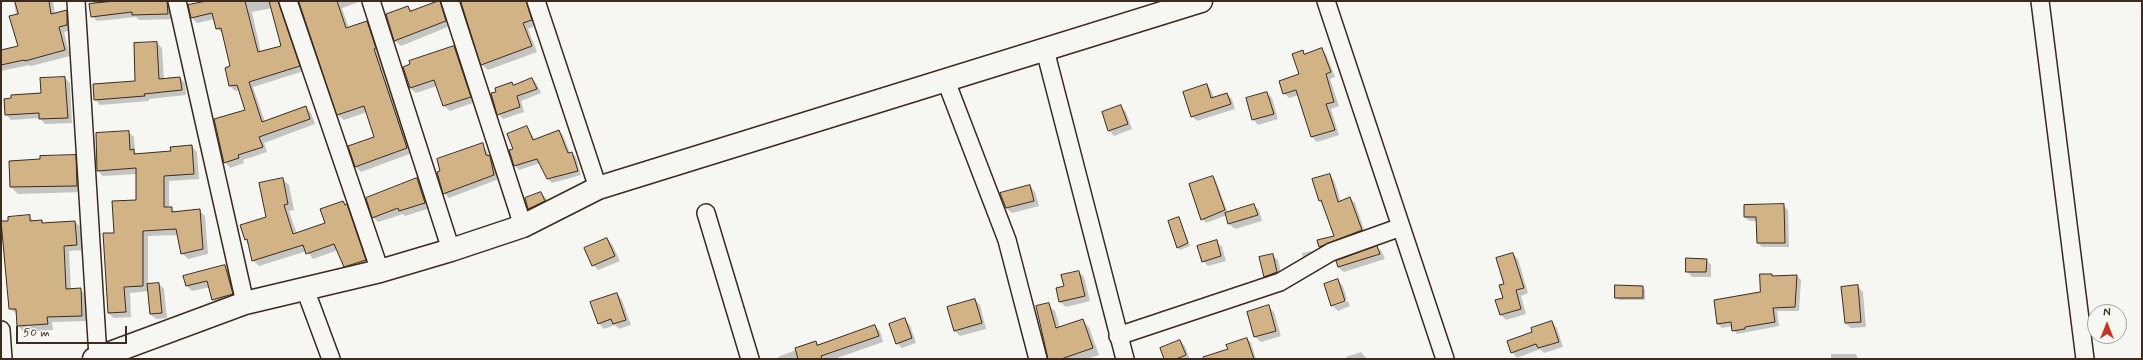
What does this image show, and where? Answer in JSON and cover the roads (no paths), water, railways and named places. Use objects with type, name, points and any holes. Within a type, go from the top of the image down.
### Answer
[{"type":"street","points":[[76,1],[96,358],[245,303],[380,272],[523,226],[598,188],[1201,1]]},
{"type":"street","points":[[177,1],[245,303]]},
{"type":"street","points":[[288,1],[380,272]]},
{"type":"street","points":[[371,1],[451,250]]},
{"type":"street","points":[[450,1],[523,226]]},
{"type":"street","points":[[536,1],[598,188]]},
{"type":"street","points":[[1326,1],[1445,359]]},
{"type":"street","points":[[2040,1],[2085,359]]},
{"type":"street","points":[[1045,50],[1125,359]]},
{"type":"street","points":[[946,81],[1006,240],[1038,359]]},
{"type":"street","points":[[706,213],[750,359]]},
{"type":"street","points":[[1118,336],[1280,282],[1331,252],[1401,227]]},
{"type":"street","points":[[305,289],[331,359]]},
{"type":"street","points":[[1,330],[3,359]]}]
